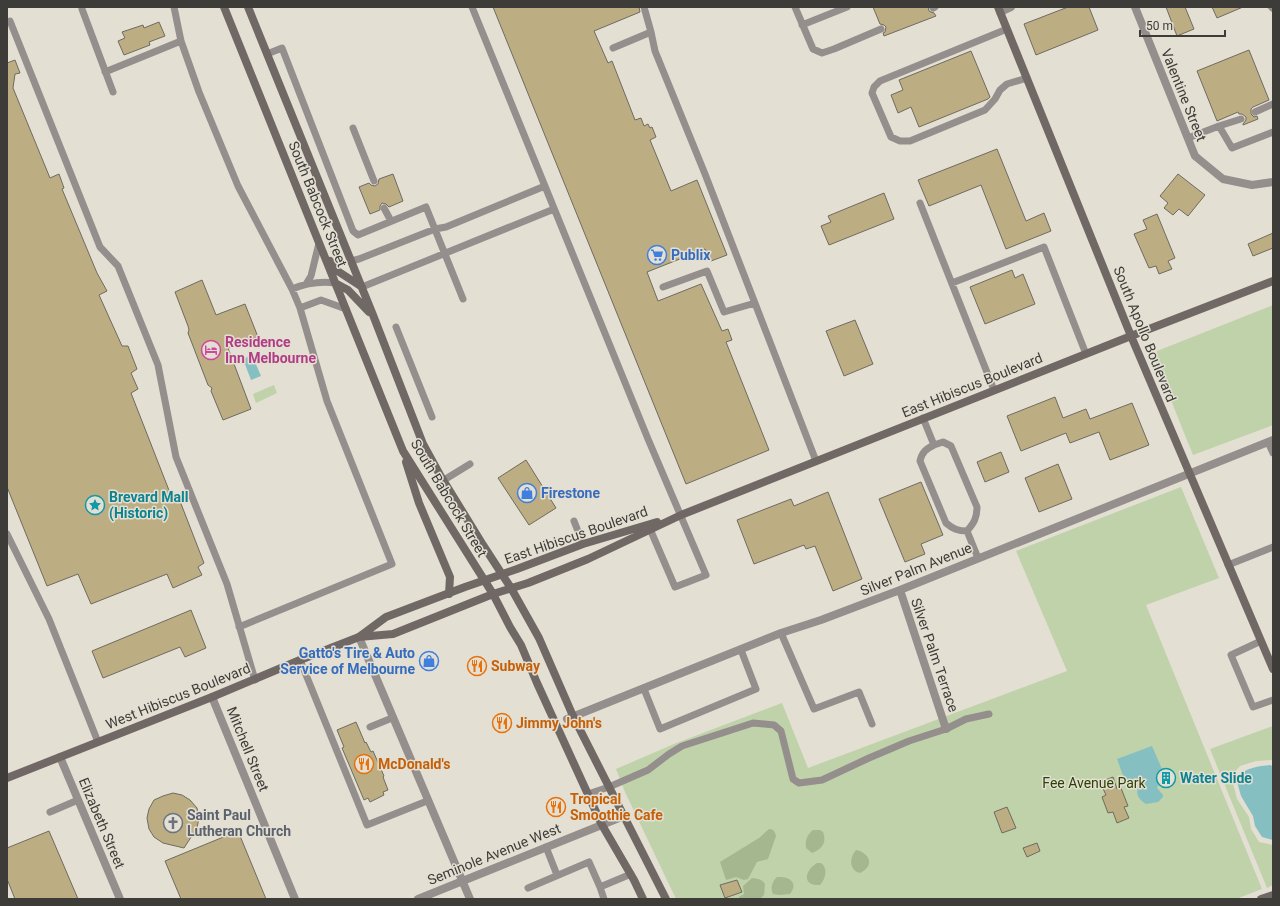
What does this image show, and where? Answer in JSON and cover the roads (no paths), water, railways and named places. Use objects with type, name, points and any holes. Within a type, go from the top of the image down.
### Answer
[{"type":"street","name":"South Babcock Street","points":[[224,7],[403,451],[493,594],[521,646],[602,825],[631,874],[643,899]]},
{"type":"street","name":"South Babcock Street","points":[[248,7],[373,315],[423,444],[511,588],[539,638],[570,717],[609,787],[666,899]]},
{"type":"street","points":[[999,9],[1011,7]]},
{"type":"street","name":"Valentine Street","points":[[1135,7],[1195,156],[1223,179],[1252,186],[1273,182]]},
{"type":"street","name":"South Apollo Boulevard","points":[[999,9],[1131,336],[1273,669]]},
{"type":"street","points":[[319,243],[336,270],[362,288]]},
{"type":"street","name":"East Hibiscus Boulevard","points":[[493,594],[528,583],[588,559],[681,515],[923,418],[1273,281]]},
{"type":"street","points":[[336,283],[348,290],[373,315]]},
{"type":"street","name":"Silver Palm Avenue","points":[[570,717],[781,634],[900,590],[1270,441]]},
{"type":"street","points":[[403,451],[419,503],[450,577],[449,594]]},
{"type":"street","name":"East Hibiscus Boulevard","points":[[484,580],[583,544],[681,515]]},
{"type":"street","name":"West Hibiscus Boulevard","points":[[7,778],[255,680],[300,660],[359,637],[386,617],[484,580]]},
{"type":"street","name":"Silver Palm Terrace","points":[[900,590],[946,729]]},
{"type":"street","name":"West Hibiscus Boulevard","points":[[359,637],[393,634],[493,594]]},
{"type":"street","points":[[359,637],[392,718],[470,899]]},
{"type":"street","name":"Mitchell Street","points":[[212,697],[295,899]]},
{"type":"street","name":"Elizabeth Street","points":[[60,757],[120,899]]},
{"type":"street","name":"Seminole Avenue West","points":[[418,899],[624,816]]},
{"type":"street","points":[[1261,899],[1273,895]]},
{"type":"lane","points":[[174,7],[181,41],[199,92],[238,186],[292,289],[300,308],[327,401],[392,564],[239,627]]},
{"type":"lane","points":[[472,7],[658,462],[706,575],[675,587],[650,529]]},
{"type":"lane","points":[[644,7],[652,32],[655,51],[705,174],[816,461]]},
{"type":"lane","points":[[796,7],[812,50],[822,53],[881,29]]},
{"type":"lane","points":[[802,25],[847,7]]},
{"type":"lane","points":[[82,8],[113,92]]},
{"type":"lane","points":[[10,21],[100,247],[118,266],[158,365],[176,457],[227,584],[255,680]]},
{"type":"lane","points":[[1007,29],[880,81],[874,87],[872,93],[890,137],[900,141],[910,141],[985,110],[995,100],[1000,90],[1007,84],[1027,78]]},
{"type":"lane","points":[[613,48],[652,32]]},
{"type":"lane","points":[[105,72],[181,41]]},
{"type":"lane","points":[[267,54],[282,48],[353,231],[358,235],[426,206],[464,299]]},
{"type":"lane","points":[[1256,112],[1273,104]]},
{"type":"lane","points":[[1188,138],[1240,119]]},
{"type":"lane","points":[[1219,126],[1232,148],[1273,132]]},
{"type":"lane","points":[[353,128],[374,181]]},
{"type":"lane","points":[[351,261],[435,229],[446,227],[545,186]]},
{"type":"lane","points":[[920,203],[994,390]]},
{"type":"lane","points":[[384,208],[391,221]]},
{"type":"lane","points":[[362,288],[554,209]]},
{"type":"lane","points":[[306,284],[312,276],[319,243]]},
{"type":"lane","points":[[952,283],[1044,247],[1086,354]]},
{"type":"lane","points":[[663,288],[707,271],[724,312],[755,303]]},
{"type":"lane","points":[[292,289],[306,284],[323,281],[336,283]]},
{"type":"lane","points":[[300,308],[321,300],[346,309]]},
{"type":"lane","points":[[396,327],[432,417]]},
{"type":"lane","points":[[923,418],[934,445]]},
{"type":"lane","points":[[1270,441],[1273,453]]},
{"type":"lane","points":[[943,442],[951,446],[977,507],[977,515],[974,523],[967,531],[959,531],[946,523],[920,460],[922,454],[927,449],[943,442]]},
{"type":"lane","points":[[444,480],[470,464]]},
{"type":"lane","points":[[574,521],[583,544]]},
{"type":"lane","points":[[967,531],[978,558]]},
{"type":"lane","points":[[7,534],[49,619],[98,742]]},
{"type":"lane","points":[[1228,565],[1273,546]]},
{"type":"lane","points":[[781,634],[814,709],[859,692],[872,724]]},
{"type":"lane","points":[[1261,641],[1231,655],[1253,707],[1273,700]]},
{"type":"lane","points":[[644,689],[660,729],[756,689],[741,650]]},
{"type":"lane","points":[[300,660],[367,825],[427,800]]},
{"type":"lane","points":[[588,794],[609,787],[648,770],[682,746],[753,723],[774,725],[781,731],[794,779],[799,783],[822,780],[909,741],[946,729],[966,720],[989,714]]},
{"type":"lane","points":[[370,727],[392,718]]},
{"type":"lane","points":[[50,812],[78,800]]},
{"type":"lane","points":[[546,847],[557,875]]},
{"type":"lane","points":[[528,888],[589,862],[604,899]]},
{"type":"lane","points":[[600,887],[631,874]]},
{"type":"water","points":[[252,355],[261,376],[251,380],[243,359]]},
{"type":"water","points":[[1152,746],[1162,769],[1157,788],[1163,797],[1158,802],[1146,804],[1138,795],[1137,790],[1139,783],[1136,778],[1125,781],[1117,759]]},
{"type":"water","points":[[1271,765],[1273,768],[1273,840],[1262,837],[1255,826],[1253,816],[1241,796],[1236,778],[1243,772],[1252,768]]},
{"type":"place","name":"Publix","points":[[657,255]]},
{"type":"place","name":"Residence Inn Melbourne","points":[[211,350]]},
{"type":"place","name":"Firestone","points":[[527,493]]},
{"type":"place","name":"Brevard Mall (Historic)","points":[[95,505]]},
{"type":"place","name":"Gatto's Tire & Auto Service of Melbourne","points":[[429,661]]},
{"type":"place","name":"Subway","points":[[477,666]]},
{"type":"place","name":"Jimmy John's","points":[[502,723]]},
{"type":"place","name":"McDonald's","points":[[364,764]]},
{"type":"place","name":"Water Slide","points":[[1166,778]]},
{"type":"place","name":"Tropical Smoothie Cafe","points":[[556,807]]},
{"type":"place","name":"Saint Paul Lutheran Church","points":[[173,823]]},
{"type":"park label","name":"Fee Avenue Park","points":[[1094,783]]}]
